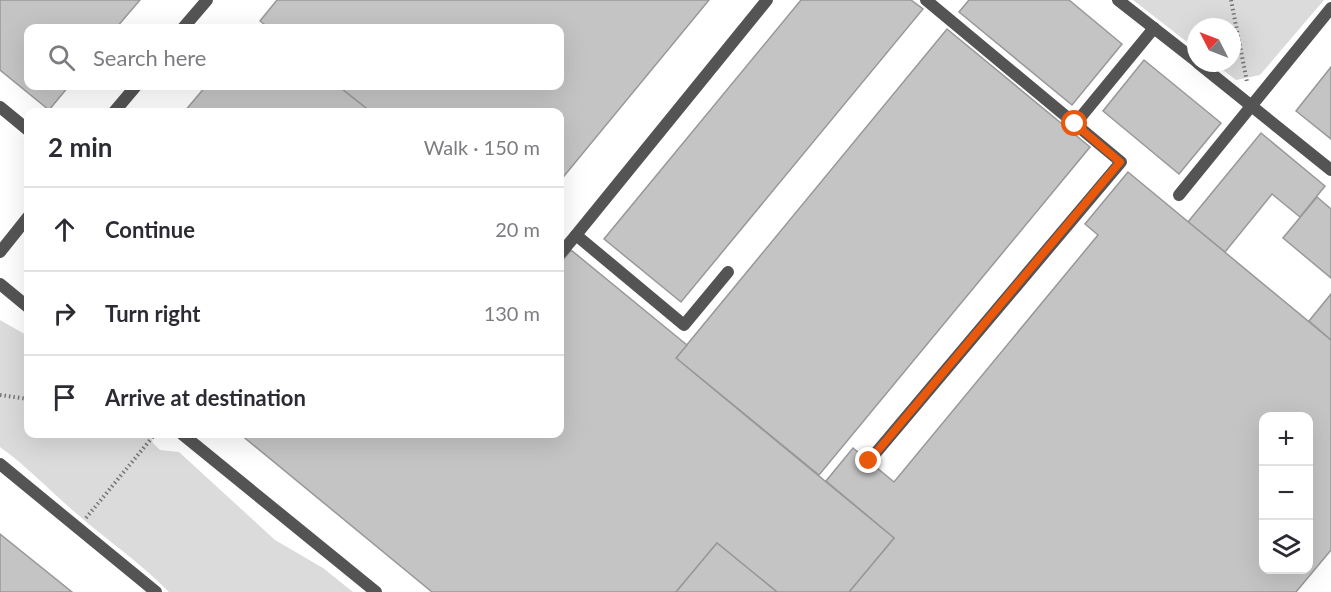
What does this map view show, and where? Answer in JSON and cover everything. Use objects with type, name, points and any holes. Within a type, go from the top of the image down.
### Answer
[{"type":"lane","points":[[186,24],[207,0]]},
{"type":"lane","points":[[564,249],[767,0]]},
{"type":"lane","points":[[1118,0],[1187,54]]},
{"type":"lane","points":[[869,461],[1120,162],[935,3]]},
{"type":"lane","points":[[1179,195],[1331,8]]},
{"type":"lane","points":[[1075,124],[1154,28]]},
{"type":"lane","points":[[1210,72],[1331,170]]},
{"type":"lane","points":[[117,108],[133,90]]},
{"type":"lane","points":[[0,106],[24,127]]},
{"type":"lane","points":[[0,252],[24,222]]},
{"type":"lane","points":[[576,235],[684,325],[728,272]]},
{"type":"lane","points":[[0,284],[24,305]]},
{"type":"lane","points":[[187,438],[376,592]]},
{"type":"lane","points":[[0,464],[156,592]]},
{"type":"path","points":[[1232,0],[1252,106]]},
{"type":"path","points":[[0,395],[24,398]]},
{"type":"path","points":[[78,528],[152,438]]},
{"type":"shaded area","points":[[1133,0],[1324,0],[1260,75],[1236,80],[1226,72],[1241,72],[1241,18],[1187,18],[1187,42]]},
{"type":"shaded area","points":[[0,320],[24,334],[24,438],[151,438],[160,450],[179,452],[275,540],[323,568],[353,592],[169,592],[0,447]]},
{"type":"building","points":[[0,0],[140,0],[119,24],[24,24],[24,90],[0,70]]},
{"type":"building","points":[[277,0],[709,0],[564,176],[564,108],[366,108],[343,90],[564,90],[564,24],[264,24],[260,21]]},
{"type":"building","points":[[801,0],[911,0],[923,9],[681,302],[604,239]]},
{"type":"building","points":[[969,0],[1069,0],[1122,44],[1072,105],[959,12]]},
{"type":"building","points":[[947,29],[1090,147],[819,475],[676,358]]},
{"type":"building","points":[[1144,60],[1221,123],[1179,174],[1103,111]]},
{"type":"building","points":[[1331,67],[1331,139],[1296,111]]},
{"type":"building","points":[[24,90],[66,90],[51,108],[47,108]]},
{"type":"building","points":[[203,90],[343,90],[366,108],[187,108]]},
{"type":"building","points":[[1261,133],[1325,186],[1300,217],[1272,194],[1225,252],[1188,222]]},
{"type":"building","points":[[1128,172],[1331,340],[1331,550],[1313,572],[1313,412],[1259,412],[1259,574],[1311,574],[1296,592],[849,592],[894,538],[826,481],[853,448],[894,482],[1098,235],[1085,224]]},
{"type":"building","points":[[1317,197],[1331,209],[1331,278],[1283,238]]},
{"type":"building","points":[[571,250],[687,345],[676,358],[894,538],[849,592],[777,592],[717,543],[676,592],[432,592],[245,438],[564,438],[564,259]]},
{"type":"building","points":[[1331,294],[1331,340],[1309,321]]},
{"type":"building","points":[[0,534],[72,592],[0,592]]},
{"type":"building","points":[[717,543],[777,592],[676,592]]},
{"type":"route","points":[[869,461],[1120,162],[1075,124]]}]
